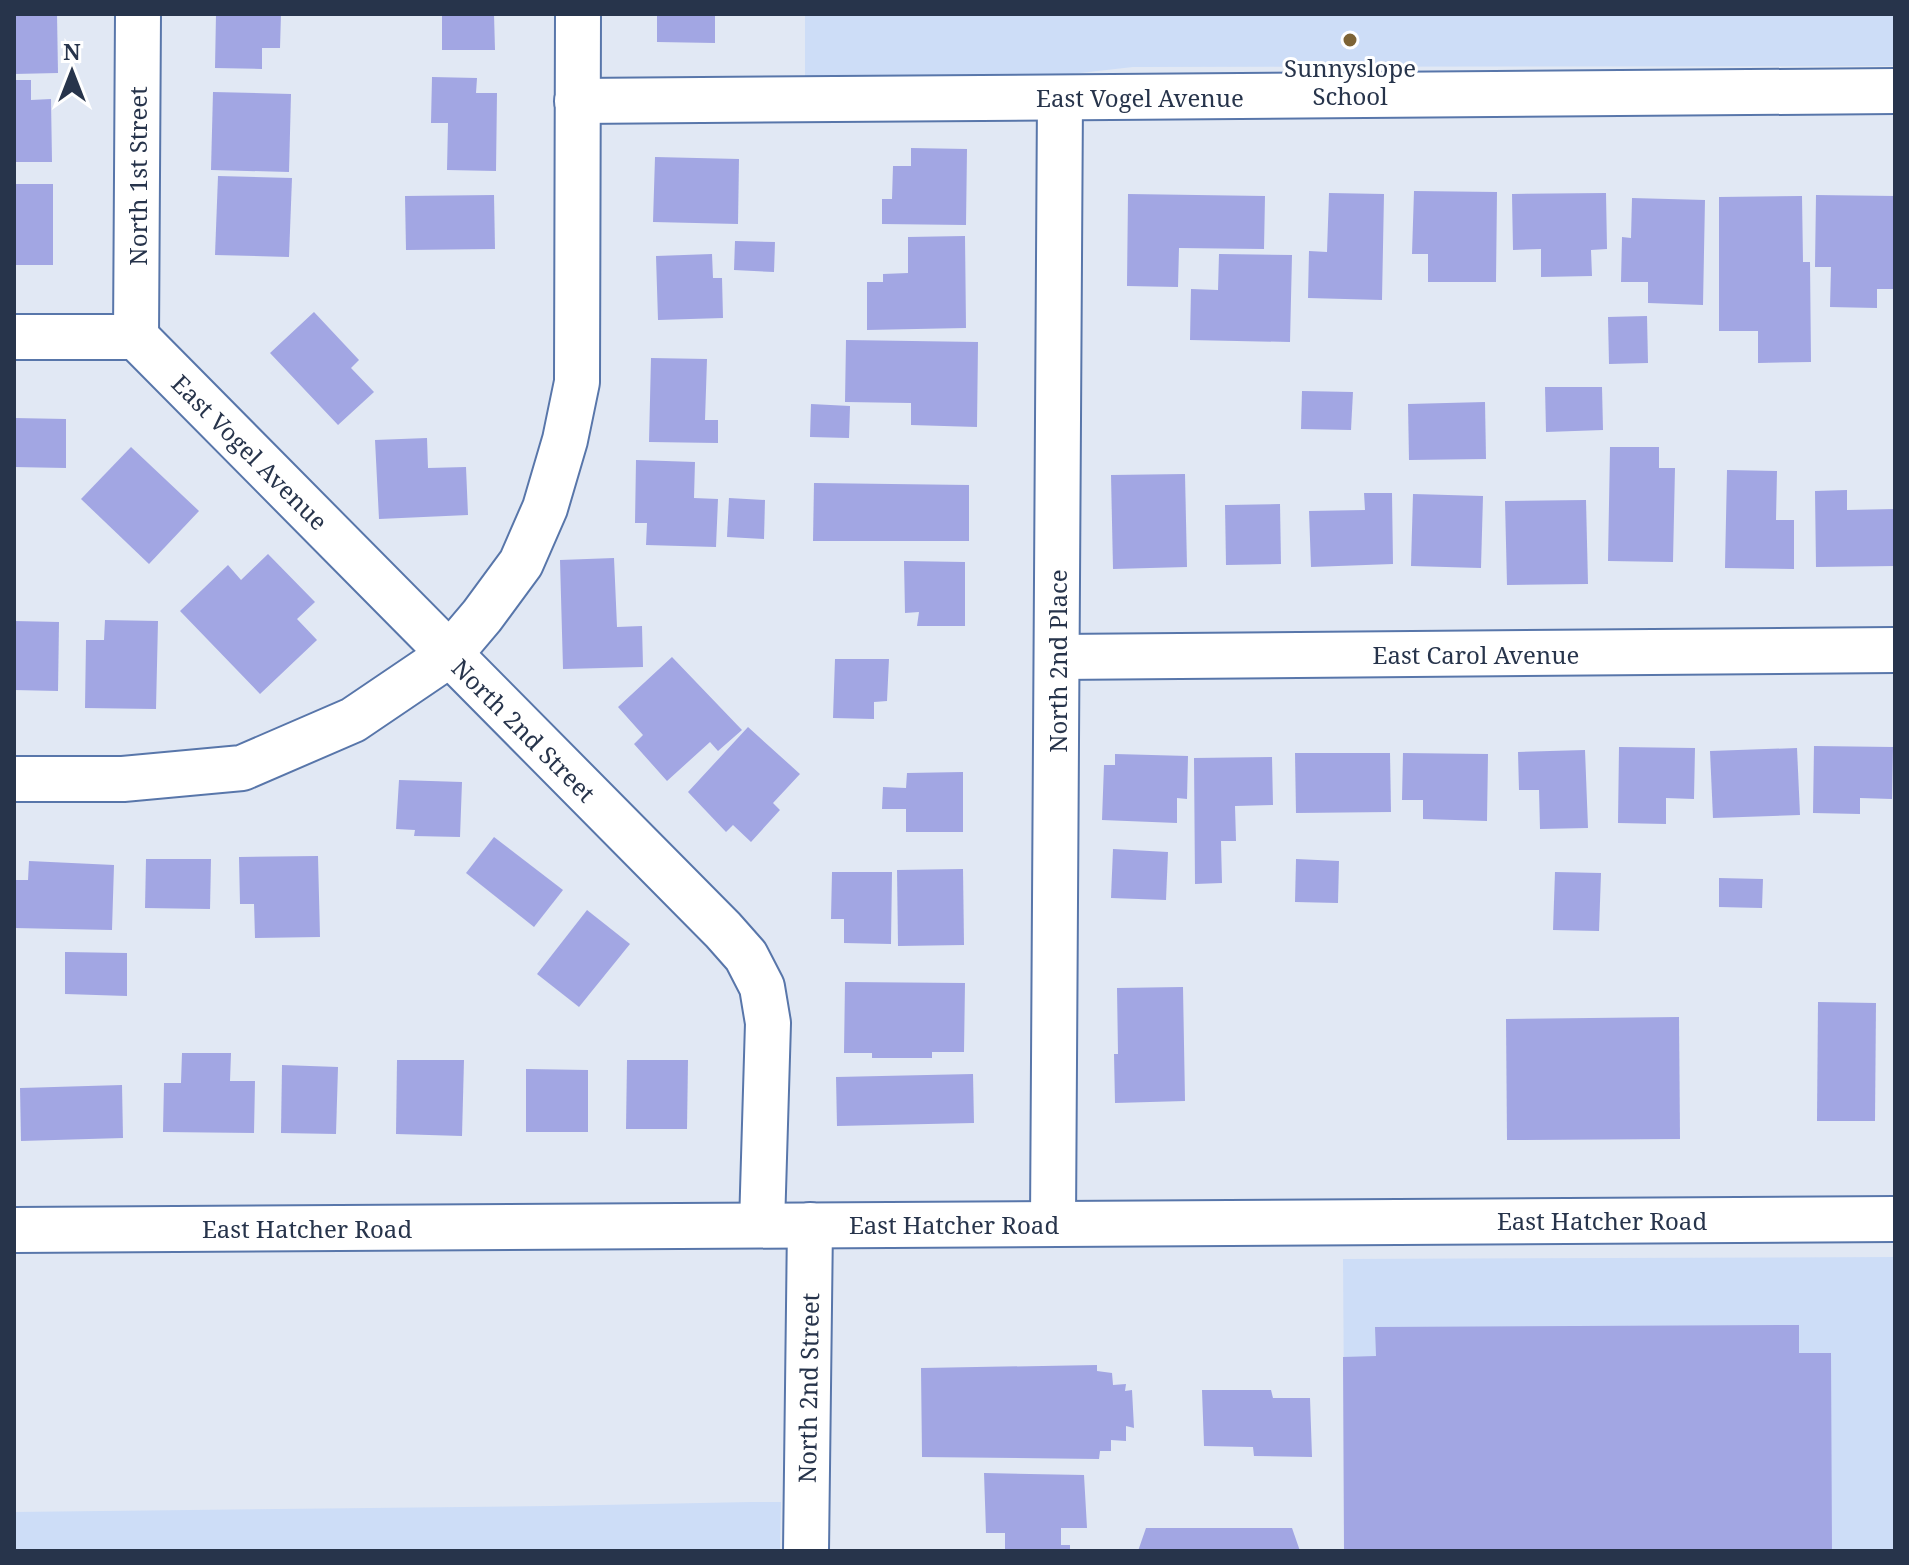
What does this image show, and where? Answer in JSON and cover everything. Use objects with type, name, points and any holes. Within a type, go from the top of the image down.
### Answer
[{"type":"street","name":"North 1st Street","points":[[136,337],[138,14]]},
{"type":"street","name":"North 2nd Street","points":[[578,14],[577,382],[565,440],[545,508],[521,563],[449,655],[746,956],[762,987],[768,1023],[762,1225]]},
{"type":"street","name":"East Vogel Avenue","points":[[577,101],[1895,91]]},
{"type":"street","name":"North 2nd Place","points":[[1053,1223],[1060,98]]},
{"type":"street","points":[[14,337],[136,337]]},
{"type":"street","name":"East Vogel Avenue","points":[[136,337],[449,655]]},
{"type":"street","name":"East Carol Avenue","points":[[1057,657],[1895,650]]},
{"type":"street","points":[[14,779],[123,779],[242,768],[353,720],[449,655]]},
{"type":"street","name":"East Hatcher Road","points":[[14,1230],[1895,1219]]},
{"type":"street","name":"North 2nd Street","points":[[806,1551],[810,1225]]},
{"type":"shaded area","name":"Sunnyslope School","points":[[805,14],[1895,14],[1895,66],[1133,67],[1036,78],[805,76]]},
{"type":"shaded area","points":[[1895,1257],[1895,1551],[1345,1551],[1343,1259]]},
{"type":"shaded area","points":[[781,1502],[780,1551],[14,1551],[14,1512]]},
{"type":"building","points":[[14,14],[57,14],[58,73],[14,74]]},
{"type":"building","points":[[216,14],[281,14],[280,48],[262,48],[262,69],[215,68]]},
{"type":"building","points":[[442,14],[494,14],[495,50],[442,50]]},
{"type":"building","points":[[657,14],[715,14],[715,43],[657,42]]},
{"type":"building","points":[[432,77],[477,78],[476,93],[497,93],[496,171],[447,170],[448,123],[431,123]]},
{"type":"building","points":[[14,80],[31,80],[31,100],[51,99],[52,162],[14,162]]},
{"type":"building","points":[[213,92],[291,94],[289,172],[211,170]]},
{"type":"building","points":[[911,148],[967,149],[966,225],[882,224],[882,199],[892,199],[893,166],[911,166]]},
{"type":"building","points":[[655,157],[739,159],[738,224],[653,222]]},
{"type":"building","points":[[218,176],[292,178],[289,257],[215,255]]},
{"type":"building","points":[[14,184],[53,184],[53,265],[14,265]]},
{"type":"building","points":[[1414,191],[1497,192],[1496,282],[1428,282],[1428,254],[1412,254]]},
{"type":"building","points":[[1329,193],[1384,194],[1382,300],[1308,298],[1309,251],[1327,252]]},
{"type":"building","points":[[1606,193],[1607,249],[1591,250],[1592,276],[1541,277],[1541,249],[1513,250],[1512,194]]},
{"type":"building","points":[[1128,194],[1265,196],[1264,249],[1179,248],[1178,287],[1127,286]]},
{"type":"building","points":[[494,195],[495,249],[406,250],[405,196]]},
{"type":"building","points":[[1816,195],[1895,196],[1895,289],[1877,289],[1877,308],[1830,307],[1831,267],[1815,267]]},
{"type":"building","points":[[1802,196],[1803,262],[1810,262],[1811,362],[1758,363],[1758,331],[1719,331],[1719,197]]},
{"type":"building","points":[[1632,198],[1705,200],[1703,305],[1648,303],[1648,282],[1621,282],[1622,237],[1631,238]]},
{"type":"building","points":[[965,236],[966,328],[867,330],[867,282],[883,282],[883,274],[908,273],[908,237]]},
{"type":"building","points":[[735,241],[775,242],[774,272],[734,270]]},
{"type":"building","points":[[712,254],[713,278],[722,278],[723,318],[658,320],[656,256]]},
{"type":"building","points":[[1219,254],[1292,255],[1290,342],[1190,340],[1191,289],[1218,290]]},
{"type":"building","points":[[314,312],[359,360],[351,368],[374,392],[338,425],[270,353]]},
{"type":"building","points":[[1647,316],[1648,363],[1609,364],[1608,317]]},
{"type":"building","points":[[846,340],[978,342],[977,427],[911,425],[911,403],[845,402]]},
{"type":"building","points":[[651,358],[707,359],[705,420],[718,420],[718,443],[649,442]]},
{"type":"building","points":[[1545,387],[1602,387],[1603,430],[1546,432]]},
{"type":"building","points":[[1302,391],[1353,392],[1351,430],[1301,429]]},
{"type":"building","points":[[1485,402],[1486,459],[1409,460],[1408,404]]},
{"type":"building","points":[[811,404],[850,406],[849,438],[810,437]]},
{"type":"building","points":[[14,418],[66,419],[66,468],[14,467]]},
{"type":"building","points":[[427,438],[428,468],[466,467],[468,515],[379,519],[375,440]]},
{"type":"building","points":[[131,447],[199,511],[149,564],[81,499]]},
{"type":"building","points":[[1610,447],[1659,447],[1659,468],[1675,468],[1673,562],[1608,561]]},
{"type":"building","points":[[636,460],[695,462],[694,498],[718,499],[716,547],[646,545],[647,523],[635,523]]},
{"type":"building","points":[[1727,470],[1777,471],[1776,520],[1794,520],[1794,569],[1725,568]]},
{"type":"building","points":[[1185,474],[1187,567],[1113,569],[1111,475]]},
{"type":"building","points":[[814,483],[969,485],[969,541],[813,541]]},
{"type":"building","points":[[1847,490],[1847,510],[1895,509],[1895,566],[1816,567],[1815,491]]},
{"type":"building","points":[[1364,493],[1392,493],[1393,564],[1311,567],[1309,511],[1365,510]]},
{"type":"building","points":[[1413,494],[1483,496],[1481,568],[1411,566]]},
{"type":"building","points":[[729,498],[765,500],[764,539],[727,537]]},
{"type":"building","points":[[1586,500],[1588,584],[1507,585],[1505,501]]},
{"type":"building","points":[[1280,504],[1281,564],[1226,565],[1225,505]]},
{"type":"building","points":[[268,554],[315,602],[297,619],[317,640],[260,694],[180,611],[228,565],[241,580]]},
{"type":"building","points":[[614,558],[617,627],[642,626],[643,667],[563,669],[560,560]]},
{"type":"building","points":[[904,561],[965,562],[965,626],[917,626],[919,612],[905,613]]},
{"type":"building","points":[[105,620],[158,621],[156,709],[85,708],[86,640],[104,640]]},
{"type":"building","points":[[14,621],[59,622],[58,691],[14,690]]},
{"type":"building","points":[[672,657],[742,730],[718,751],[710,742],[667,781],[634,744],[643,735],[618,707]]},
{"type":"building","points":[[835,659],[889,659],[887,701],[874,702],[874,719],[833,718]]},
{"type":"building","points":[[748,727],[800,774],[773,803],[780,810],[751,842],[733,825],[726,832],[688,792]]},
{"type":"building","points":[[1814,746],[1893,747],[1892,799],[1860,798],[1860,814],[1813,813]]},
{"type":"building","points":[[1619,747],[1695,748],[1694,799],[1666,798],[1666,824],[1618,823]]},
{"type":"building","points":[[1797,748],[1800,815],[1713,818],[1710,751]]},
{"type":"building","points":[[1585,750],[1588,828],[1540,829],[1539,790],[1519,790],[1518,752]]},
{"type":"building","points":[[1295,753],[1390,753],[1391,812],[1296,813]]},
{"type":"building","points":[[1403,753],[1488,754],[1487,821],[1423,819],[1423,800],[1402,800]]},
{"type":"building","points":[[1115,754],[1188,756],[1187,799],[1177,798],[1177,823],[1102,820],[1104,765],[1115,765]]},
{"type":"building","points":[[1272,757],[1273,805],[1235,806],[1236,841],[1221,841],[1222,883],[1195,884],[1194,758]]},
{"type":"building","points":[[963,772],[963,832],[906,832],[906,809],[882,809],[883,787],[906,788],[907,773]]},
{"type":"building","points":[[399,780],[462,782],[460,837],[414,836],[415,830],[396,829]]},
{"type":"building","points":[[494,837],[563,890],[534,927],[466,873]]},
{"type":"building","points":[[1113,849],[1168,852],[1166,900],[1111,898]]},
{"type":"building","points":[[318,856],[320,937],[255,938],[254,904],[240,904],[239,857]]},
{"type":"building","points":[[146,859],[211,859],[210,909],[145,908]]},
{"type":"building","points":[[1296,859],[1339,861],[1338,903],[1295,902]]},
{"type":"building","points":[[29,861],[114,865],[112,930],[14,928],[14,880],[28,880]]},
{"type":"building","points":[[963,869],[964,945],[898,946],[897,870]]},
{"type":"building","points":[[832,872],[892,872],[891,944],[844,943],[844,919],[831,919]]},
{"type":"building","points":[[1555,872],[1601,873],[1599,931],[1553,930]]},
{"type":"building","points":[[1719,878],[1763,879],[1762,908],[1719,907]]},
{"type":"building","points":[[587,910],[630,944],[579,1007],[537,974]]},
{"type":"building","points":[[65,952],[127,953],[127,996],[65,994]]},
{"type":"building","points":[[845,982],[965,983],[964,1052],[932,1052],[932,1058],[872,1058],[872,1053],[844,1053]]},
{"type":"building","points":[[1183,987],[1185,1101],[1115,1103],[1117,988]]},
{"type":"building","points":[[1818,1002],[1876,1003],[1875,1121],[1817,1121]]},
{"type":"building","points":[[1679,1017],[1680,1139],[1507,1140],[1506,1019]]},
{"type":"building","points":[[182,1053],[231,1053],[230,1081],[255,1081],[254,1133],[163,1132],[164,1083],[181,1083]]},
{"type":"building","points":[[397,1060],[464,1060],[462,1136],[396,1134]]},
{"type":"building","points":[[627,1060],[688,1060],[687,1129],[626,1129]]},
{"type":"building","points":[[282,1065],[338,1067],[336,1134],[281,1133]]},
{"type":"building","points":[[526,1069],[588,1070],[588,1132],[526,1132]]},
{"type":"building","points":[[973,1074],[974,1123],[837,1126],[836,1077]]},
{"type":"building","points":[[122,1085],[123,1138],[21,1141],[20,1088]]},
{"type":"building","points":[[1799,1325],[1799,1353],[1831,1353],[1832,1551],[1344,1551],[1343,1357],[1376,1356],[1375,1327]]},
{"type":"building","points":[[1097,1365],[1097,1371],[1112,1373],[1113,1385],[1126,1384],[1125,1391],[1132,1390],[1134,1428],[1126,1426],[1126,1441],[1111,1440],[1111,1451],[1100,1451],[1099,1459],[922,1457],[921,1368]]},
{"type":"building","points":[[1202,1390],[1271,1390],[1273,1398],[1310,1398],[1312,1457],[1254,1456],[1253,1447],[1204,1446]]},
{"type":"building","points":[[984,1473],[1084,1475],[1087,1528],[1061,1528],[1061,1545],[1070,1545],[1070,1551],[1005,1551],[1005,1533],[986,1533]]},
{"type":"building","points":[[1146,1528],[1292,1528],[1300,1551],[1138,1551]]},
{"type":"place","name":"Sunnyslope School","points":[[1350,40]]}]
